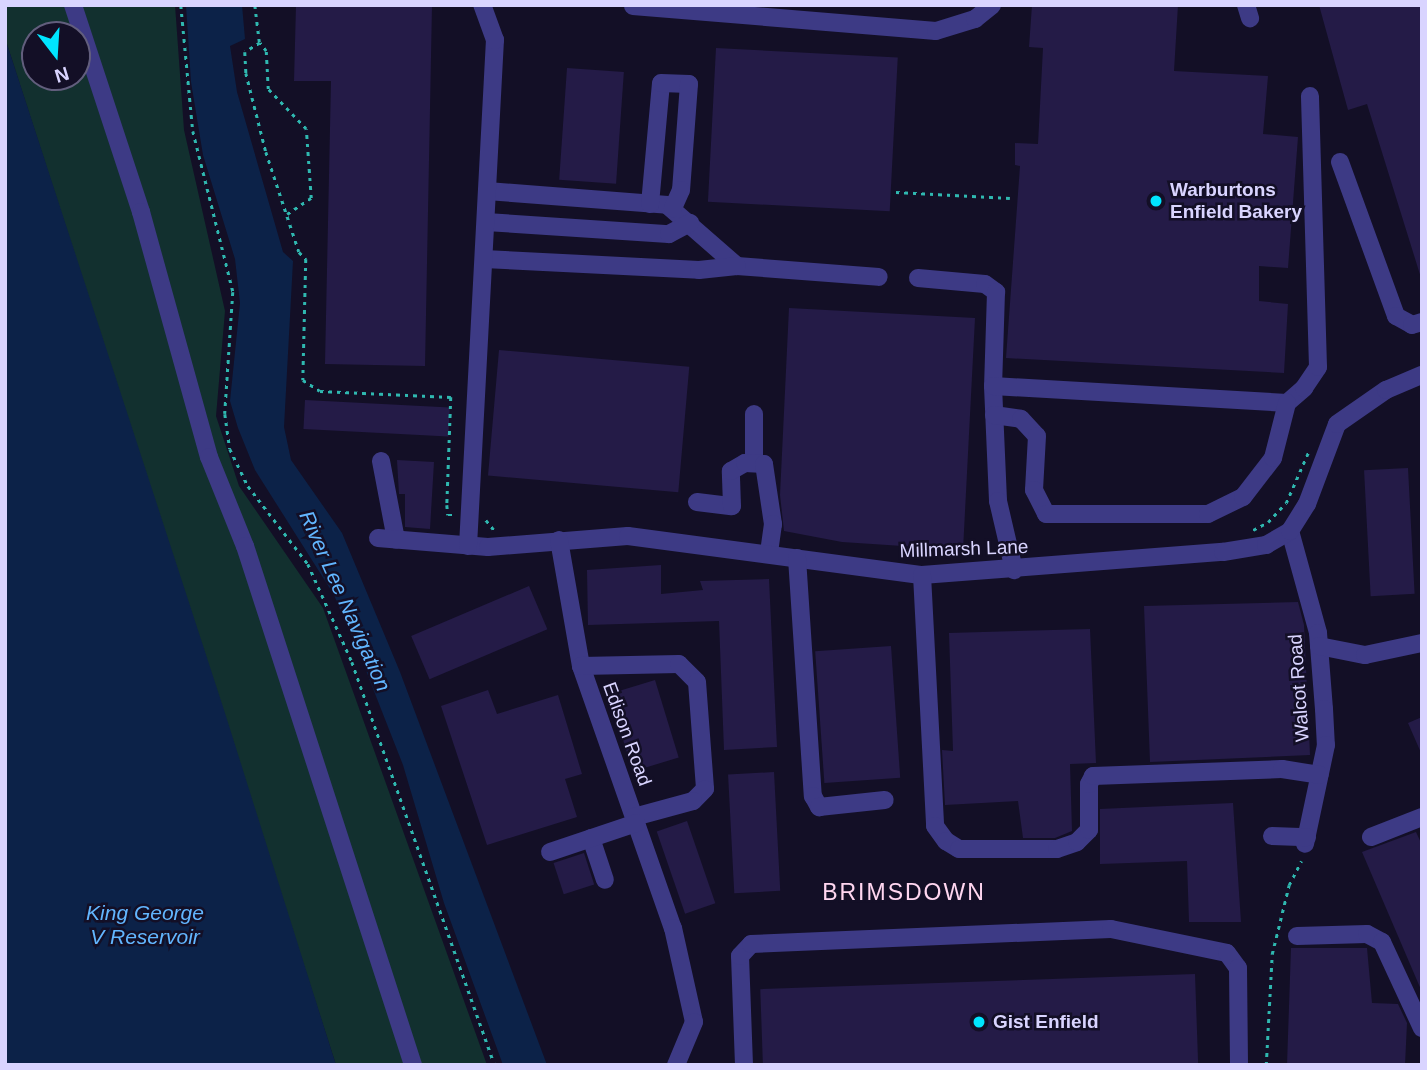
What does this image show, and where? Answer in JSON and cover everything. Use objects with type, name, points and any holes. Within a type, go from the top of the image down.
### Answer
[{"type":"street","points":[[73,5],[141,212],[209,457],[245,546],[413,1065]]},
{"type":"street","points":[[633,6],[936,31],[975,19],[992,5]]},
{"type":"street","points":[[468,546],[495,40],[482,8]]},
{"type":"street","points":[[650,204],[661,83],[689,84],[681,190],[673,208]]},
{"type":"street","points":[[994,415],[1021,419],[1037,436],[1034,491],[1046,514],[1208,514],[1243,497],[1273,458],[1287,403],[1318,367],[1310,96]]},
{"type":"street","points":[[1340,162],[1396,316],[1412,325],[1422,322]]},
{"type":"street","points":[[488,191],[673,208],[737,265]]},
{"type":"street","points":[[486,222],[669,234],[690,223]]},
{"type":"street","points":[[484,259],[699,270],[737,265],[879,277]]},
{"type":"street","points":[[918,278],[985,284],[996,292],[993,386],[998,501],[1014,570]]},
{"type":"street","points":[[1290,531],[1307,504],[1337,425],[1349,411],[1422,374]]},
{"type":"street","points":[[993,386],[1287,403]]},
{"type":"street","points":[[754,414],[754,463]]},
{"type":"street","points":[[381,461],[396,540]]},
{"type":"street","points":[[697,502],[732,506],[731,471],[754,463],[764,464],[773,524],[769,553]]},
{"type":"street","name":"Millmarsh Lane","points":[[378,538],[468,546],[628,536],[922,575],[1223,552],[1266,545],[1290,531]]},
{"type":"street","name":"Walcot Road","points":[[1290,531],[1320,646],[1326,745],[1306,841]]},
{"type":"street","name":"Edison Road","points":[[559,540],[581,666],[673,928],[694,1022],[676,1065]]},
{"type":"street","points":[[797,558],[813,796],[819,807],[885,800]]},
{"type":"street","points":[[922,575],[935,826],[946,841],[959,849],[1057,849],[1077,842],[1089,830],[1089,785],[1093,776],[1282,769],[1320,775]]},
{"type":"street","points":[[1320,646],[1365,655],[1422,643]]},
{"type":"street","name":"Edison Road","points":[[581,666],[678,664],[697,682],[705,789],[693,800],[635,820]]},
{"type":"street","points":[[1371,837],[1422,817]]},
{"type":"street","points":[[550,852],[635,820]]},
{"type":"street","points":[[1272,836],[1306,841]]},
{"type":"street","points":[[591,838],[605,880]]},
{"type":"street","points":[[744,1065],[740,956],[751,944],[1111,929],[1227,953],[1238,968],[1239,1065]]},
{"type":"street","points":[[1297,936],[1367,934],[1382,942],[1422,1028]]},
{"type":"path","points":[[181,5],[192,131],[233,292],[225,414],[230,449],[248,486],[308,564],[352,662],[495,1065]]},
{"type":"path","points":[[255,5],[260,43],[266,51],[268,89],[306,129],[311,198],[288,214]]},
{"type":"path","points":[[260,43],[246,52],[246,73],[266,152],[306,259],[303,380],[311,389],[328,391],[451,397],[447,505],[448,515],[456,515]]},
{"type":"path","points":[[896,192],[1010,198]]},
{"type":"path","points":[[1266,1065],[1272,954],[1289,885],[1306,841]]},
{"type":"green space","points":[[5,5],[175,5],[184,130],[225,311],[216,416],[239,486],[323,608],[487,1065],[336,1065],[22,91],[91,91],[91,21],[21,21],[21,88],[5,38]]},
{"type":"water","name":"River Lee Navigation","points":[[186,5],[242,5],[245,39],[230,46],[237,92],[283,252],[293,261],[284,427],[291,460],[342,533],[400,672],[547,1065],[503,1065],[444,903],[403,765],[361,658],[334,595],[255,470],[238,428],[230,401],[240,303],[235,259],[203,155],[191,82]]},
{"type":"water","name":"King George V Reservoir","points":[[5,38],[224,710],[336,1065],[5,1065]]},
{"type":"building","points":[[296,5],[432,5],[425,366],[325,364],[331,81],[294,81]]},
{"type":"building","name":"Warburtons Enfield Bakery","points":[[1032,5],[1178,5],[1174,71],[1268,76],[1263,134],[1298,137],[1288,268],[1259,266],[1259,301],[1288,304],[1284,373],[1006,358],[1020,166],[1015,165],[1015,143],[1038,144],[1043,48],[1029,47]]},
{"type":"building","points":[[1319,5],[1422,5],[1422,281],[1367,104],[1348,110]]},
{"type":"building","points":[[716,48],[898,58],[890,211],[708,202]]},
{"type":"building","points":[[567,68],[624,72],[616,184],[559,180]]},
{"type":"building","points":[[789,308],[975,318],[963,550],[842,542],[784,531],[780,495]]},
{"type":"building","points":[[499,350],[689,367],[678,492],[488,476]]},
{"type":"building","points":[[305,400],[450,408],[448,437],[303,429]]},
{"type":"building","points":[[397,460],[434,462],[430,529],[405,527],[405,494],[399,494]]},
{"type":"building","points":[[1408,468],[1415,594],[1371,596],[1364,470]]},
{"type":"building","points":[[661,565],[661,594],[703,590],[700,581],[769,579],[777,747],[724,750],[719,621],[588,625],[587,570]]},
{"type":"building","points":[[529,586],[547,629],[430,679],[411,636]]},
{"type":"building","points":[[1298,602],[1304,625],[1310,755],[1150,762],[1144,606]]},
{"type":"building","points":[[1090,629],[1096,763],[1070,764],[1072,831],[1055,838],[1023,838],[1018,801],[945,805],[942,750],[953,751],[949,633]]},
{"type":"building","points":[[891,646],[900,778],[824,783],[815,651]]},
{"type":"building","points":[[655,680],[679,757],[633,771],[609,694]]},
{"type":"building","points":[[488,690],[497,714],[558,695],[582,774],[565,779],[577,817],[487,845],[441,706]]},
{"type":"building","points":[[1422,717],[1422,755],[1408,723]]},
{"type":"building","points":[[774,772],[780,891],[734,893],[728,774]]},
{"type":"building","points":[[1233,803],[1241,922],[1189,922],[1187,861],[1100,864],[1100,809]]},
{"type":"building","points":[[687,821],[715,903],[685,914],[657,831]]},
{"type":"building","points":[[1416,832],[1422,845],[1422,992],[1362,852]]},
{"type":"building","points":[[584,853],[594,884],[564,894],[554,863]]},
{"type":"building","points":[[1291,948],[1367,948],[1372,1003],[1398,1004],[1407,1023],[1405,1065],[1287,1065]]},
{"type":"building","name":"Gist Enfield","points":[[1195,974],[1198,1065],[763,1065],[760,989]]},
{"type":"place","name":"Warburtons Enfield Bakery","points":[[1156,201]]},
{"type":"place","name":"Gist Enfield","points":[[979,1022]]},
{"type":"district","name":"BRIMSDOWN","points":[[904,892]]}]
